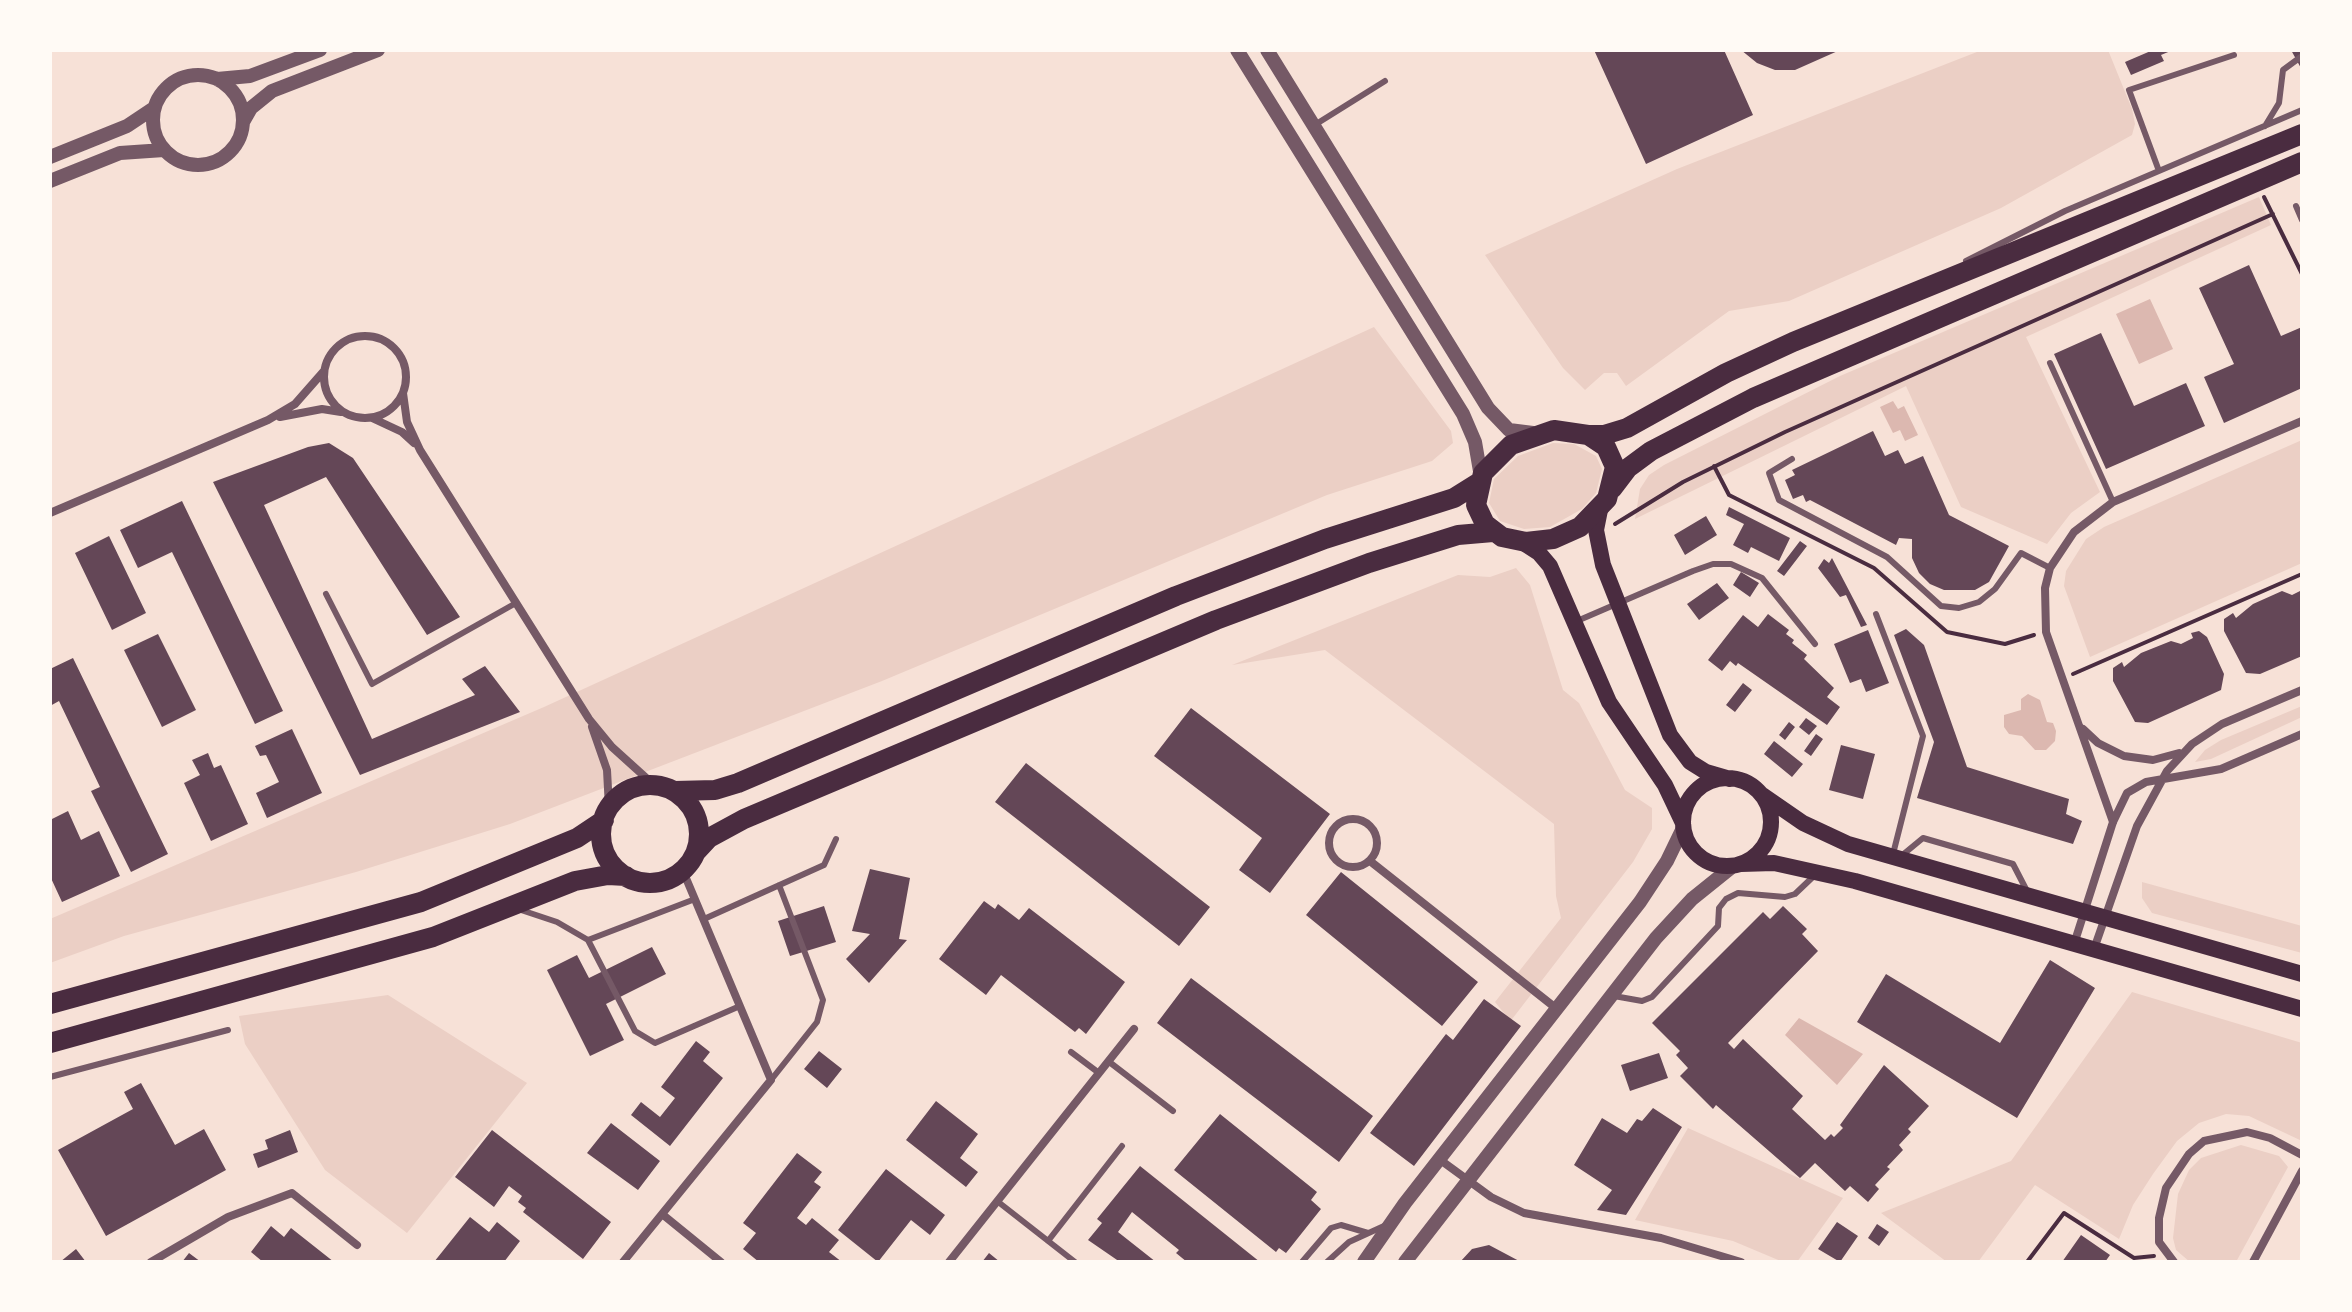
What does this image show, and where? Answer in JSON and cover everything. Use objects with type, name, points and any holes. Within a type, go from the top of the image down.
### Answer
[{"type":"highway","points":[[50,1004],[421,902],[577,838],[607,814],[628,790],[654,785],[675,791],[705,791],[738,783],[1189,591],[1325,539],[1454,498],[1480,480],[1500,453],[1538,433],[1564,430],[1604,435],[1627,428],[1770,352],[2302,134]]},
{"type":"highway","points":[[50,1043],[387,951],[595,876],[626,876],[648,883],[665,881],[683,871],[709,838],[744,819],[1230,614],[1458,535],[1493,532],[1522,542],[1539,542],[1567,534],[1600,510],[1628,468],[1651,451],[1753,398],[2257,182],[2292,170],[2302,162]]},
{"type":"highway","points":[[1588,435],[1606,447],[1612,457],[1615,467],[1612,489]]},
{"type":"highway","points":[[1480,480],[1476,505],[1479,515],[1493,532]]},
{"type":"highway","points":[[675,791],[696,815],[700,831],[696,852]]},
{"type":"highway","points":[[607,814],[602,844],[608,859],[626,876]]},
{"type":"main road","points":[[1600,510],[1597,537],[1618,603],[1677,746],[1698,767],[1747,783],[1817,830],[1895,857],[2302,974]]},
{"type":"main road","points":[[1522,542],[1539,553],[1550,566],[1616,715],[1665,785],[1689,844],[1700,857],[1716,865],[1774,863],[1818,872],[2302,1009]]},
{"type":"main road","points":[[1683,825],[1688,803],[1698,789],[1713,780],[1730,779]]},
{"type":"main road","points":[[1737,865],[1756,856],[1770,834],[1769,809],[1761,794]]},
{"type":"street","points":[[164,150],[152,123],[154,108],[160,95],[182,77],[197,75],[215,79],[250,76],[320,50]]},
{"type":"street","points":[[50,181],[133,149],[164,150],[190,164],[205,164],[231,150],[251,108],[272,91],[378,50]]},
{"type":"street","points":[[1237,50],[1463,414],[1475,442],[1480,480]]},
{"type":"street","points":[[1267,50],[1492,414],[1509,430],[1538,433]]},
{"type":"street","points":[[215,79],[235,94],[242,123]]},
{"type":"street","points":[[50,157],[127,126],[154,108]]},
{"type":"street","points":[[50,513],[268,420],[295,404],[324,371],[333,352],[341,344],[361,336],[378,339],[401,357],[406,377],[403,393],[406,417],[420,450],[589,719],[612,747],[654,785]]},
{"type":"street","points":[[324,371],[328,395],[344,413]]},
{"type":"street","points":[[372,418],[388,412],[403,393]]},
{"type":"street","points":[[268,420],[322,409],[372,418],[402,432],[420,450]]},
{"type":"street","points":[[2113,822],[2046,632],[2045,588],[2050,568],[2074,532],[2113,502],[2302,421]]},
{"type":"street","points":[[2094,949],[2137,826],[2161,779],[2184,751],[2222,724],[2302,690]]},
{"type":"street","points":[[589,719],[607,770],[607,814]]},
{"type":"street","points":[[2078,722],[2098,743],[2124,756],[2153,760],[2184,751]]},
{"type":"street","points":[[2074,944],[2113,822],[2127,793],[2140,784],[2221,769],[2302,734]]},
{"type":"street","points":[[1349,818],[1371,826],[1377,847],[1370,861],[1355,867],[1338,862],[1328,840],[1335,825],[1349,818]]},
{"type":"street","points":[[1364,1262],[1390,1223],[1649,889],[1683,825]]},
{"type":"street","points":[[1370,861],[1557,1009]]},
{"type":"street","points":[[1405,1262],[1611,996],[1692,899],[1737,865]]},
{"type":"street","points":[[623,1262],[771,1080],[683,871]]},
{"type":"street","points":[[949,1262],[1134,1029]]},
{"type":"street","points":[[2174,1262],[2159,1242],[2159,1218],[2166,1188],[2177,1168],[2204,1141],[2247,1132],[2270,1138],[2302,1155]]},
{"type":"street","points":[[1439,1159],[1467,1180],[1524,1213],[1686,1245],[1741,1262]]},
{"type":"street","points":[[2253,1262],[2302,1171]]},
{"type":"street","points":[[151,1262],[228,1217],[292,1193],[357,1245]]},
{"type":"street","points":[[662,1214],[721,1262]]},
{"type":"lane","points":[[2159,171],[2129,90],[2234,55]]},
{"type":"lane","points":[[2264,126],[2279,103],[2283,70],[2302,56]]},
{"type":"lane","points":[[1313,126],[1385,81]]},
{"type":"lane","points":[[1920,290],[2025,229],[2302,110]]},
{"type":"lane","points":[[2296,206],[2302,220]]},
{"type":"lane","points":[[2050,363],[2113,502]]},
{"type":"lane","points":[[1792,459],[1769,473],[1779,500],[1887,557],[1941,606],[1959,608],[1979,602],[1995,589],[2021,553],[2050,568]]},
{"type":"lane","points":[[1575,623],[1693,571],[1713,564],[1731,564],[1747,569],[1769,585],[1815,644]]},
{"type":"lane","points":[[326,594],[372,684],[516,603]]},
{"type":"lane","points":[[1876,614],[1923,736],[1895,857]]},
{"type":"lane","points":[[1895,857],[1923,838],[2013,864],[2029,896]]},
{"type":"lane","points":[[704,919],[824,865],[836,839]]},
{"type":"lane","points":[[1611,996],[1642,1001],[1652,997],[1718,926],[1719,908],[1726,899],[1738,893],[1785,897],[1795,894],[1818,872]]},
{"type":"lane","points":[[771,1080],[817,1022],[823,1000],[779,885]]},
{"type":"lane","points":[[588,940],[695,899]]},
{"type":"lane","points":[[510,906],[557,922],[588,940],[635,1031],[655,1043],[740,1006]]},
{"type":"lane","points":[[50,1077],[228,1030]]},
{"type":"lane","points":[[1071,1052],[1099,1073]]},
{"type":"lane","points":[[1108,1061],[1173,1111]]},
{"type":"lane","points":[[1048,1241],[1122,1146]]},
{"type":"lane","points":[[997,1201],[1075,1262]]},
{"type":"lane","points":[[1327,1262],[1349,1242],[1390,1223]]},
{"type":"lane","points":[[1302,1262],[1331,1228],[1341,1225],[1368,1233]]},
{"type":"path","points":[[2257,182],[2302,274]]},
{"type":"path","points":[[1597,537],[1638,508],[1714,466],[1915,372],[2273,214]]},
{"type":"path","points":[[1714,466],[1729,495],[1874,568],[1947,632],[2005,644],[2046,632]]},
{"type":"path","points":[[2062,679],[2302,574]]},
{"type":"path","points":[[2027,1262],[2064,1213],[2134,1258],[2165,1254]]},
{"type":"shaded area","points":[[1982,50],[2108,50],[2132,109],[2135,124],[2132,135],[2001,208],[1789,301],[1729,311],[1626,386],[1617,373],[1604,373],[1585,390],[1563,368],[1485,255],[1677,169]]},
{"type":"shaded area","points":[[2259,197],[2271,225],[2026,337],[2100,492],[2071,513],[2047,544],[1961,507],[1906,386],[1635,519],[1640,489],[1649,475],[1664,465],[1840,376]]},
{"type":"shaded area","points":[[2150,299],[2173,349],[2139,364],[2116,314]]},
{"type":"shaded area","points":[[1374,327],[1451,431],[1453,443],[1432,461],[1327,495],[882,681],[510,824],[356,872],[124,936],[50,963],[50,919],[544,707]]},
{"type":"shaded area","points":[[1893,401],[1898,409],[1904,406],[1918,435],[1905,441],[1900,430],[1893,433],[1880,407]]},
{"type":"shaded area","points":[[2302,440],[2302,563],[2090,657],[2064,586],[2066,571],[2086,539],[2104,527]]},
{"type":"shaded area","points":[[1553,443],[1574,444],[1596,456],[1602,469],[1596,493],[1582,509],[1550,527],[1524,529],[1500,521],[1489,503],[1494,479],[1518,456]]},
{"type":"shaded area","points":[[1516,568],[1530,585],[1563,690],[1579,703],[1625,790],[1652,808],[1652,829],[1633,862],[1506,1027],[1508,1018],[1495,1002],[1561,918],[1556,896],[1554,824],[1325,650],[1232,665],[1458,575],[1490,577]]},
{"type":"shaded area","points":[[2028,694],[2040,700],[2047,722],[2053,723],[2056,731],[2055,741],[2046,750],[2035,750],[2022,736],[2009,734],[2004,727],[2004,715],[2021,710],[2021,699]]},
{"type":"shaded area","points":[[2302,706],[2302,717],[2211,759],[2195,762],[2205,750],[2221,740]]},
{"type":"shaded area","points":[[2142,882],[2302,926],[2302,953],[2152,913],[2142,898]]},
{"type":"shaded area","points":[[2132,992],[2302,1043],[2302,1141],[2249,1116],[2226,1114],[2199,1123],[2177,1141],[2153,1174],[2133,1205],[2119,1239],[2035,1185],[1978,1262],[1947,1262],[1881,1213],[2011,1161]]},
{"type":"shaded area","points":[[388,995],[527,1083],[407,1233],[325,1170],[245,1044],[239,1016]]},
{"type":"shaded area","points":[[1799,1018],[1863,1054],[1837,1085],[1785,1035]]},
{"type":"shaded area","points":[[1688,1128],[1843,1198],[1797,1262],[1783,1262],[1733,1241],[1635,1220]]},
{"type":"shaded area","points":[[2241,1145],[2279,1156],[2288,1167],[2236,1262],[2190,1262],[2176,1250],[2173,1238],[2178,1194],[2189,1170],[2201,1158]]},
{"type":"building","points":[[1594,50],[1724,50],[1753,115],[1646,164]]},
{"type":"building","points":[[1741,50],[1840,50],[1795,70],[1775,70],[1757,63]]},
{"type":"building","points":[[2153,50],[2173,50],[2161,55],[2164,61],[2131,75],[2125,62]]},
{"type":"building","points":[[2291,50],[2302,50],[2302,70]]},
{"type":"building","points":[[2249,265],[2281,336],[2302,327],[2302,388],[2224,423],[2204,377],[2234,364],[2199,288]]},
{"type":"building","points":[[2101,333],[2134,406],[2186,383],[2205,426],[2106,469],[2054,354]]},
{"type":"building","points":[[1873,431],[1885,456],[1898,450],[1905,464],[1923,456],[1949,515],[2009,546],[1989,582],[1975,590],[1944,590],[1930,584],[1919,573],[1912,558],[1912,539],[1899,538],[1896,545],[1810,500],[1806,502],[1803,495],[1793,499],[1785,480],[1795,475],[1792,470]]},
{"type":"building","points":[[329,443],[353,458],[460,617],[427,635],[326,477],[264,505],[372,739],[475,695],[462,679],[485,666],[520,712],[360,775],[213,482],[308,447]]},
{"type":"building","points":[[182,501],[283,711],[255,724],[172,552],[138,568],[120,530]]},
{"type":"building","points":[[1729,507],[1790,538],[1779,561],[1751,547],[1748,553],[1733,545],[1744,524],[1726,515]]},
{"type":"building","points":[[1706,516],[1717,535],[1685,555],[1674,535]]},
{"type":"building","points":[[109,536],[146,613],[112,630],[75,553]]},
{"type":"building","points":[[1800,541],[1807,546],[1784,576],[1777,571]]},
{"type":"building","points":[[1832,558],[1867,625],[1861,627],[1846,595],[1840,597],[1818,568],[1824,559],[1829,563]]},
{"type":"building","points":[[1741,572],[1759,583],[1750,597],[1733,585]]},
{"type":"building","points":[[1717,583],[1729,598],[1699,620],[1687,604]]},
{"type":"building","points":[[2302,590],[2302,656],[2260,674],[2246,673],[2224,631],[2224,619],[2233,613],[2236,618],[2253,604],[2282,591],[2292,595]]},
{"type":"building","points":[[1768,614],[1789,630],[1786,634],[1794,640],[1792,643],[1807,655],[1804,659],[1834,688],[1827,697],[1840,707],[1827,725],[1738,663],[1736,666],[1730,661],[1722,671],[1708,660],[1743,615],[1758,627]]},
{"type":"building","points":[[1906,629],[1924,645],[1967,767],[2069,799],[2066,814],[2082,821],[2073,844],[1917,798],[1934,742],[1894,635]]},
{"type":"building","points":[[1868,630],[1889,683],[1866,692],[1861,679],[1850,683],[1834,644]]},
{"type":"building","points":[[2199,631],[2207,637],[2224,674],[2221,690],[2148,723],[2135,722],[2113,681],[2113,668],[2122,662],[2124,667],[2141,653],[2171,641],[2181,644],[2193,638],[2191,633]]},
{"type":"building","points":[[158,634],[196,710],[162,727],[124,650]]},
{"type":"building","points":[[73,658],[168,854],[131,872],[91,791],[100,787],[59,701],[50,706],[50,669]]},
{"type":"building","points":[[1743,683],[1752,690],[1735,712],[1726,705]]},
{"type":"building","points":[[1191,708],[1330,814],[1270,893],[1239,870],[1262,838],[1154,756]]},
{"type":"building","points":[[1806,718],[1817,726],[1809,735],[1799,727]]},
{"type":"building","points":[[1789,722],[1795,727],[1785,740],[1779,735]]},
{"type":"building","points":[[292,729],[322,793],[267,818],[256,793],[279,782],[266,755],[260,756],[255,746]]},
{"type":"building","points":[[1816,734],[1823,739],[1811,756],[1804,751]]},
{"type":"building","points":[[1774,741],[1803,764],[1792,777],[1764,754]]},
{"type":"building","points":[[1841,745],[1875,754],[1863,799],[1829,790]]},
{"type":"building","points":[[208,753],[214,768],[221,765],[248,824],[211,841],[184,783],[200,775],[192,760]]},
{"type":"building","points":[[1026,763],[1210,907],[1179,946],[995,802]]},
{"type":"building","points":[[68,811],[81,840],[99,831],[120,876],[62,902],[50,876],[50,820]]},
{"type":"building","points":[[870,869],[910,878],[899,939],[907,940],[869,983],[846,959],[870,934],[852,931]]},
{"type":"building","points":[[1341,872],[1478,982],[1442,1026],[1306,915]]},
{"type":"building","points":[[984,901],[995,909],[998,904],[1019,920],[1029,908],[1125,982],[1086,1034],[1079,1028],[1075,1032],[1001,975],[986,995],[939,959]]},
{"type":"building","points":[[824,906],[836,942],[790,956],[778,921]]},
{"type":"building","points":[[1783,906],[1807,929],[1802,934],[1818,951],[1728,1043],[1734,1049],[1743,1039],[1803,1096],[1792,1109],[1825,1140],[1831,1134],[1834,1137],[1843,1128],[1840,1125],[1884,1065],[1929,1106],[1908,1129],[1911,1132],[1899,1145],[1903,1150],[1887,1167],[1890,1169],[1875,1185],[1879,1189],[1868,1202],[1850,1186],[1845,1191],[1815,1163],[1800,1178],[1716,1105],[1713,1109],[1680,1076],[1688,1068],[1676,1055],[1680,1051],[1652,1023],[1763,912],[1770,919]]},
{"type":"building","points":[[652,947],[666,974],[606,1004],[624,1040],[590,1056],[547,970],[577,955],[589,978]]},
{"type":"building","points":[[2050,960],[2095,988],[2017,1118],[1857,1022],[1886,974],[2000,1043]]},
{"type":"building","points":[[1191,978],[1373,1116],[1339,1162],[1157,1023]]},
{"type":"building","points":[[1484,999],[1521,1026],[1414,1166],[1370,1133],[1446,1034],[1453,1040]]},
{"type":"building","points":[[696,1041],[710,1052],[703,1061],[723,1078],[670,1146],[631,1115],[641,1102],[660,1117],[675,1098],[661,1087]]},
{"type":"building","points":[[819,1051],[842,1069],[827,1088],[804,1069]]},
{"type":"building","points":[[1659,1053],[1668,1078],[1630,1091],[1621,1065]]},
{"type":"building","points":[[141,1083],[175,1145],[204,1129],[226,1170],[106,1236],[58,1150],[133,1109],[124,1092]]},
{"type":"building","points":[[936,1101],[978,1134],[960,1158],[978,1172],[966,1187],[906,1140]]},
{"type":"building","points":[[1653,1108],[1682,1127],[1626,1215],[1597,1210],[1612,1190],[1574,1165],[1602,1118],[1627,1133],[1637,1119],[1642,1121]]},
{"type":"building","points":[[1220,1114],[1317,1192],[1311,1200],[1321,1209],[1286,1253],[1279,1248],[1276,1252],[1174,1170]]},
{"type":"building","points":[[611,1123],[660,1161],[638,1190],[587,1153]]},
{"type":"building","points":[[290,1130],[298,1152],[258,1168],[253,1154],[268,1149],[265,1140]]},
{"type":"building","points":[[492,1130],[611,1222],[583,1259],[523,1212],[526,1208],[518,1202],[522,1196],[509,1186],[494,1207],[455,1177]]},
{"type":"building","points":[[797,1153],[822,1172],[814,1182],[821,1187],[797,1218],[806,1225],[812,1218],[839,1240],[829,1252],[842,1262],[759,1262],[743,1249],[756,1233],[743,1223]]},
{"type":"building","points":[[1140,1166],[1260,1262],[1187,1262],[1176,1253],[1179,1250],[1132,1212],[1118,1232],[1156,1262],[1120,1262],[1088,1240],[1102,1223],[1097,1219]]},
{"type":"building","points":[[886,1169],[945,1215],[930,1235],[911,1220],[878,1262],[838,1230]]},
{"type":"building","points":[[470,1217],[489,1232],[497,1222],[520,1241],[504,1262],[434,1262]]},
{"type":"building","points":[[1837,1222],[1858,1236],[1840,1262],[1818,1249]]},
{"type":"building","points":[[1877,1224],[1889,1232],[1879,1246],[1868,1238]]},
{"type":"building","points":[[271,1226],[284,1237],[291,1228],[334,1262],[263,1262],[251,1252]]},
{"type":"building","points":[[2081,1235],[2110,1255],[2105,1262],[2062,1262]]},
{"type":"building","points":[[1489,1245],[1521,1262],[1460,1262],[1472,1249]]},
{"type":"building","points":[[76,1249],[86,1262],[60,1262]]},
{"type":"building","points":[[189,1253],[201,1262],[182,1262]]},
{"type":"building","points":[[989,1253],[1000,1262],[982,1262]]}]
